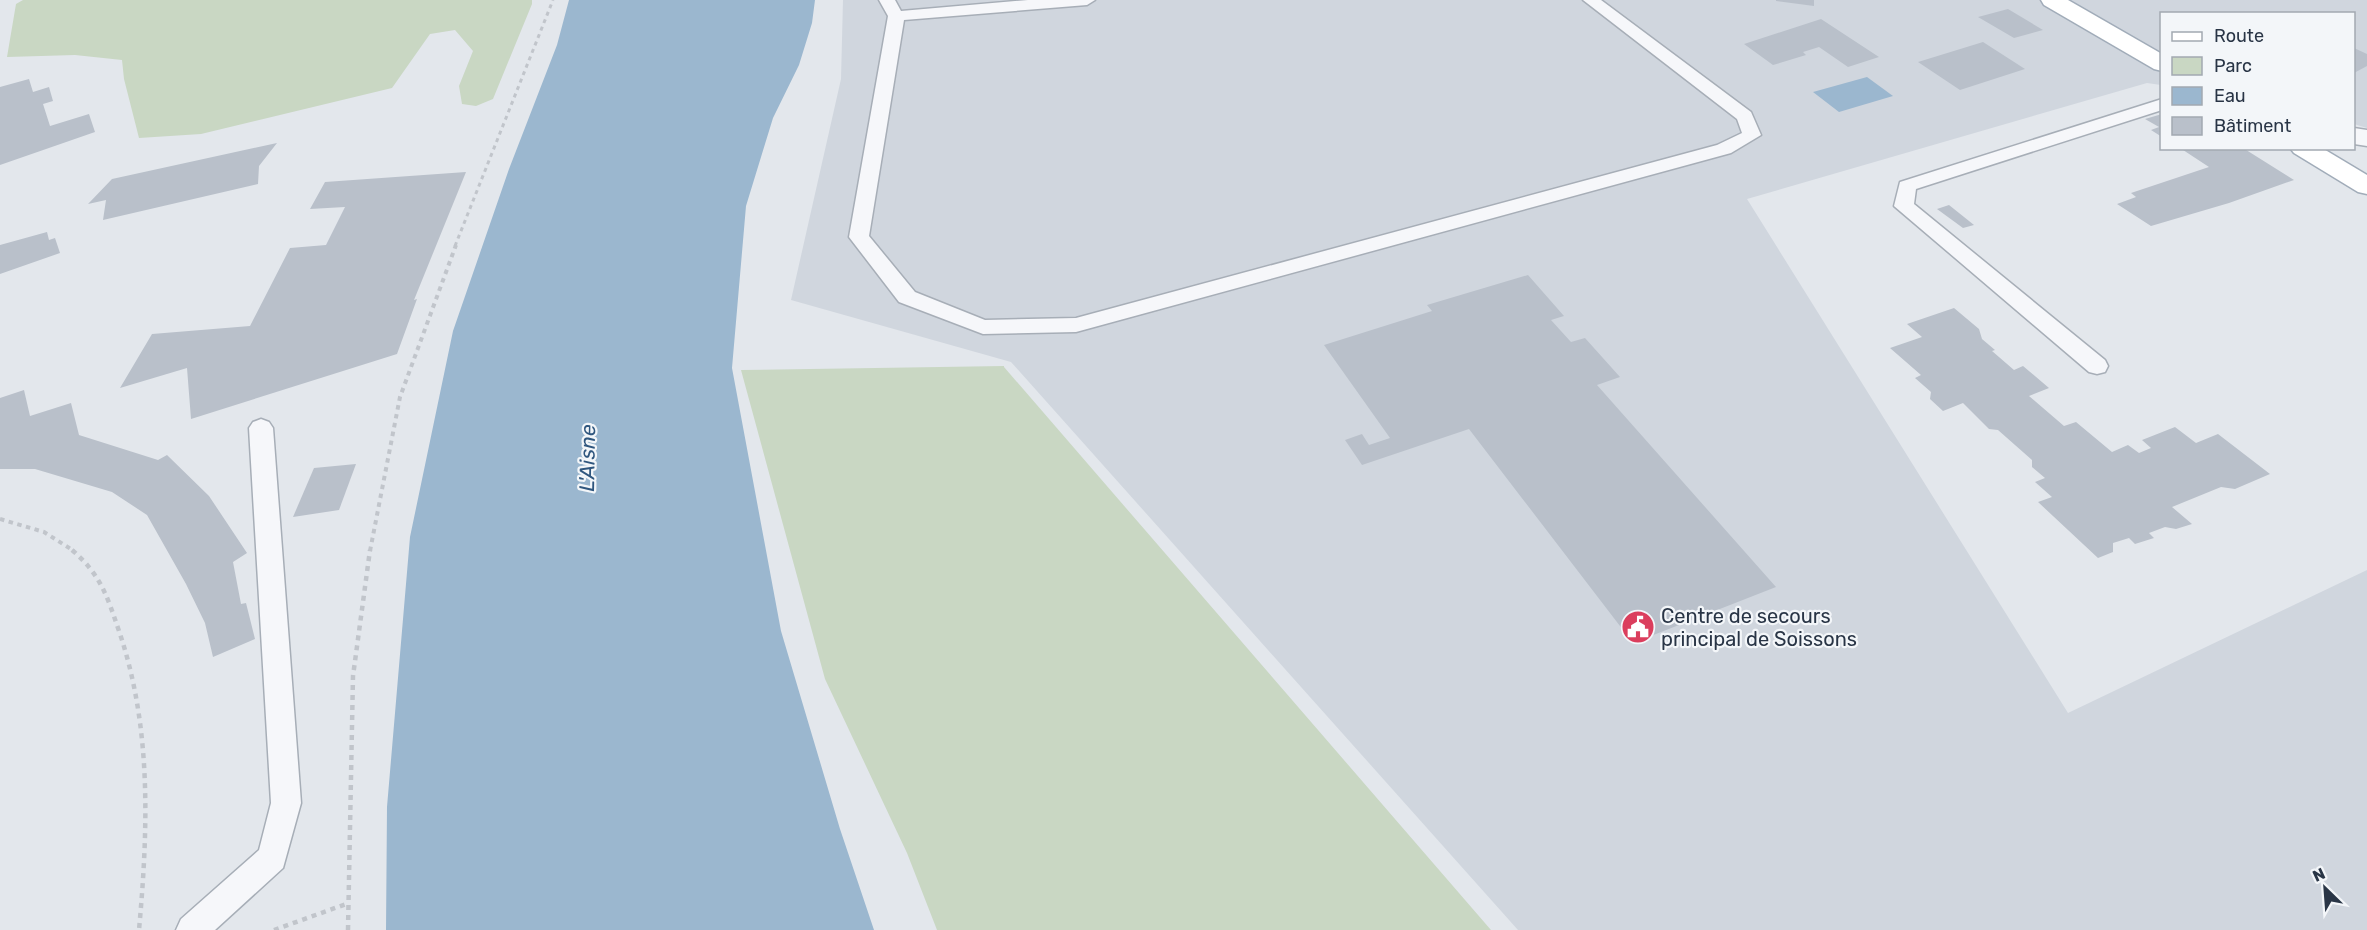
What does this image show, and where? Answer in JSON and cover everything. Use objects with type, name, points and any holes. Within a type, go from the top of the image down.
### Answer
[{"type":"main road","points":[[2052,0],[2160,63]]},
{"type":"main road","points":[[2306,150],[2367,186]]},
{"type":"lane","points":[[1087,0],[891,8],[859,237],[907,297],[983,327],[1088,322],[1724,149],[1752,135],[1745,116],[1591,0]]},
{"type":"lane","points":[[2097,366],[1904,206],[1907,186],[2160,105]]},
{"type":"lane","points":[[192,930],[273,858],[286,803],[261,428]]},
{"type":"path","points":[[348,930],[353,676],[372,536],[400,397],[435,299],[553,0]]},
{"type":"path","points":[[0,519],[10,520],[65,542],[101,582],[125,643],[141,731],[147,830],[139,930]]},
{"type":"path","points":[[274,930],[349,903]]},
{"type":"shaded area","points":[[843,0],[2367,0],[2367,128],[2355,124],[2355,12],[2160,12],[2160,85],[2147,83],[1747,199],[2068,713],[2367,570],[2367,930],[1518,930],[1011,362],[791,300],[841,79]]},
{"type":"green space","points":[[23,0],[532,0],[532,4],[493,99],[476,106],[462,104],[459,86],[473,51],[455,30],[430,34],[392,88],[201,134],[139,138],[124,79],[122,60],[75,55],[7,57],[16,4]]},
{"type":"green space","points":[[1004,366],[1491,930],[937,930],[907,853],[825,679],[741,370]]},
{"type":"water","name":"L'Aisne","points":[[569,0],[815,0],[812,23],[799,65],[773,118],[746,206],[732,368],[781,631],[840,829],[874,930],[386,930],[387,807],[410,537],[453,331],[509,169],[557,45]]},
{"type":"water","points":[[1867,77],[1893,96],[1839,112],[1813,92]]},
{"type":"building","points":[[1814,0],[1814,6],[1776,1]]},
{"type":"building","points":[[2008,9],[2043,30],[2014,38],[1978,17]]},
{"type":"building","points":[[1821,19],[1879,57],[1848,67],[1819,47],[1803,52],[1806,55],[1773,65],[1744,44]]},
{"type":"building","points":[[1983,42],[2025,69],[1960,90],[1918,62]]},
{"type":"building","points":[[2355,48],[2367,54],[2367,66],[2355,72]]},
{"type":"building","points":[[29,79],[33,92],[49,87],[53,101],[43,104],[50,126],[89,114],[95,132],[0,165],[0,87]]},
{"type":"building","points":[[2160,115],[2160,136],[2151,130],[2159,127],[2145,119]]},
{"type":"building","points":[[277,143],[259,166],[258,184],[103,220],[106,200],[88,204],[112,179]]},
{"type":"building","points":[[2183,150],[2246,150],[2294,180],[2229,203],[2151,226],[2117,204],[2136,197],[2131,193],[2209,167]]},
{"type":"building","points":[[466,172],[414,300],[417,299],[397,354],[191,419],[187,368],[120,388],[152,334],[250,326],[290,248],[326,245],[345,207],[310,209],[325,182]]},
{"type":"building","points":[[1949,205],[1974,225],[1963,228],[1937,209]]},
{"type":"building","points":[[47,232],[49,240],[55,238],[60,253],[0,274],[0,245]]},
{"type":"building","points":[[1528,275],[1564,316],[1551,320],[1571,342],[1585,338],[1620,377],[1597,385],[1776,587],[1633,643],[1469,429],[1362,465],[1345,440],[1362,434],[1369,445],[1390,438],[1324,345],[1432,311],[1427,305]]},
{"type":"building","points":[[1954,308],[1979,329],[1982,339],[1995,350],[1992,351],[2014,370],[2023,366],[2049,388],[2029,396],[2064,426],[2076,422],[2112,452],[2128,445],[2139,453],[2151,448],[2142,440],[2175,427],[2196,443],[2218,434],[2270,474],[2235,489],[2221,487],[2172,507],[2192,524],[2176,529],[2165,527],[2149,533],[2154,538],[2135,544],[2129,538],[2113,543],[2113,552],[2098,558],[2038,502],[2052,497],[2035,482],[2045,478],[2032,467],[2032,460],[1998,430],[1989,429],[1963,403],[1943,411],[1930,399],[1931,392],[1915,378],[1921,375],[1890,348],[1922,337],[1907,324]]},
{"type":"building","points":[[24,390],[30,416],[71,403],[79,435],[158,460],[167,455],[209,496],[247,553],[233,562],[241,604],[246,603],[255,639],[213,657],[205,623],[147,515],[112,492],[35,469],[0,469],[0,398]]},
{"type":"building","points":[[356,464],[339,510],[293,517],[314,468]]},
{"type":"place","name":"Centre de secours principal de Soissons","points":[[1638,627]]}]
